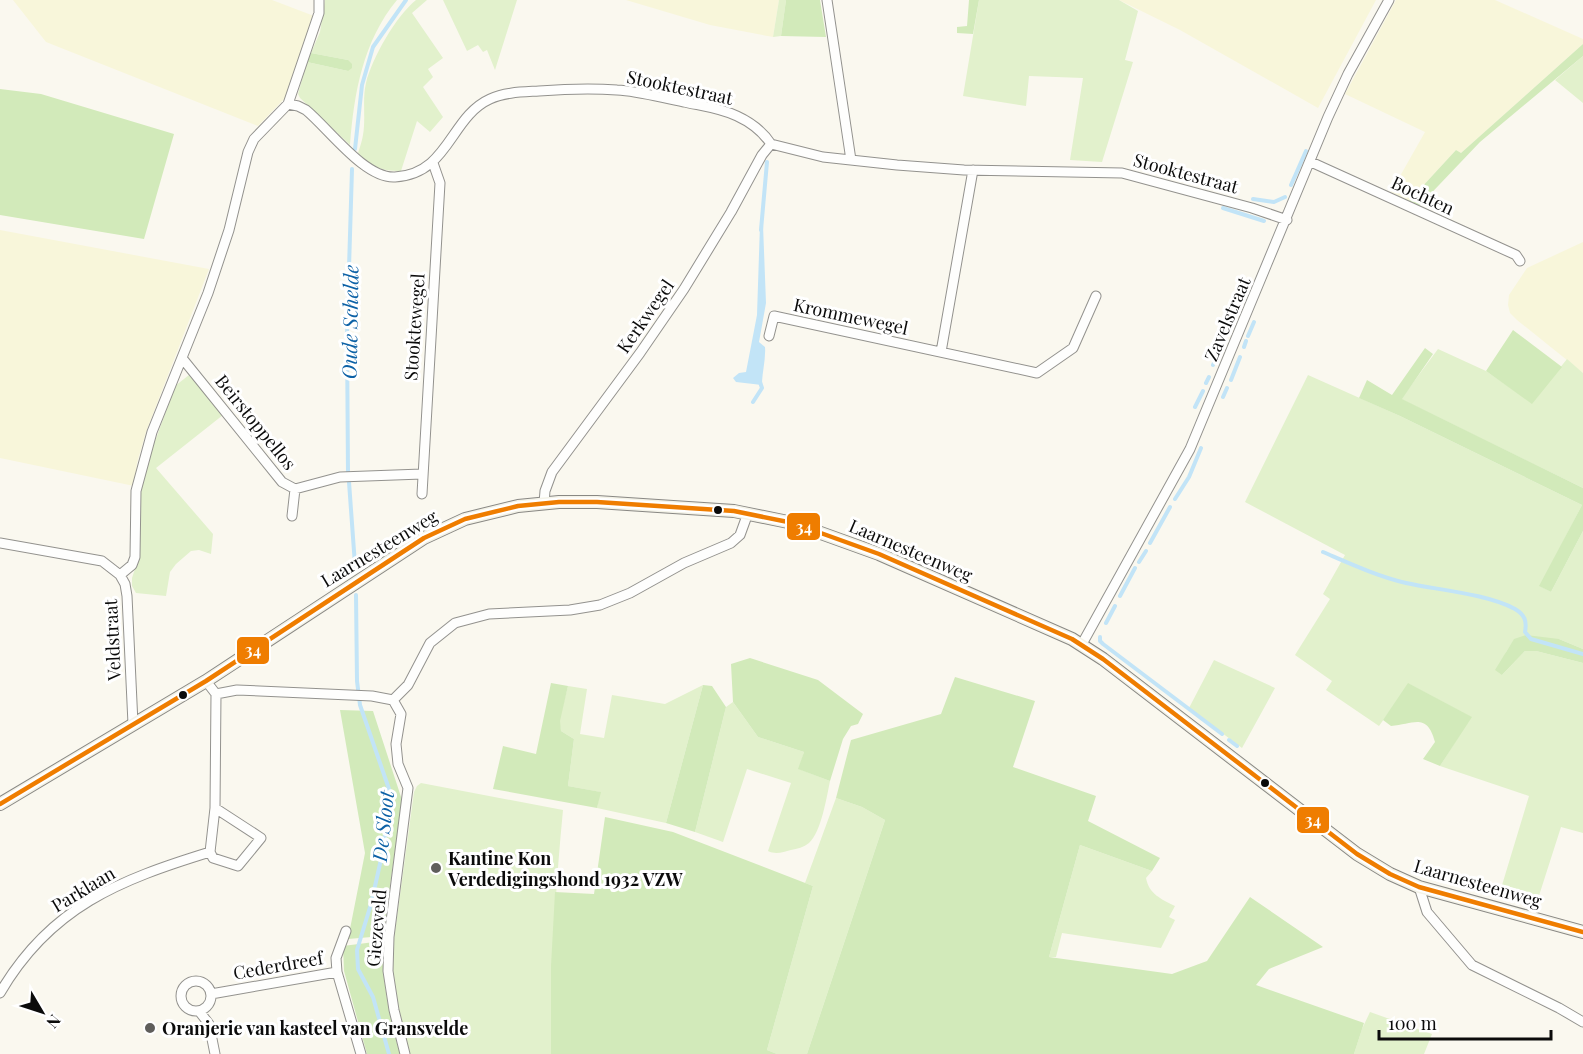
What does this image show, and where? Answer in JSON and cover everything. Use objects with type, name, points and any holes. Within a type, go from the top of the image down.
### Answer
[{"type":"street","points":[[120,575],[132,565],[135,557],[136,491],[142,462],[208,293],[229,230],[248,152],[254,139],[288,104],[319,13],[319,0]]},
{"type":"street","points":[[826,0],[851,160]]},
{"type":"street","name":"Zavelstraat","points":[[1082,644],[1190,449],[1348,74],[1389,0]]},
{"type":"street","name":"Stooktestraat","points":[[288,104],[306,110],[360,161],[378,174],[394,177],[417,173],[433,163],[476,108],[490,99],[504,94],[555,90],[618,90],[719,109],[738,116],[764,133],[771,144],[823,157],[973,170],[1122,173],[1245,206],[1287,220]]},
{"type":"street","name":"Kerkwegel","points":[[544,503],[545,491],[552,471],[640,353],[684,289],[731,212],[762,155],[771,144]]},
{"type":"street","name":"Bochten","points":[[1311,162],[1516,255],[1520,261]]},
{"type":"street","name":"Stooktewegel","points":[[422,494],[440,183],[433,163]]},
{"type":"street","points":[[941,352],[973,170]]},
{"type":"street","name":"Krommewegel","points":[[769,336],[774,316],[1037,373],[1073,348],[1096,296]]},
{"type":"street","name":"Beirstoppellos","points":[[182,358],[282,482],[295,489],[340,477],[422,474]]},
{"type":"street","points":[[292,516],[295,489]]},
{"type":"street","name":"Laarnesteenweg","points":[[0,804],[206,681],[424,538],[465,519],[518,506],[544,503],[597,502],[748,513],[818,530],[879,554],[1082,644],[1357,854],[1390,874],[1419,887],[1583,932]]},
{"type":"street","points":[[216,694],[237,690],[351,695],[393,700],[408,685],[430,643],[455,623],[489,614],[570,610],[600,605],[630,593],[684,563],[731,543],[740,535],[748,513]]},
{"type":"street","name":"Veldstraat","points":[[0,543],[102,561],[120,575],[125,584],[127,596],[133,724]]},
{"type":"street","points":[[206,681],[216,694],[214,808],[210,852],[213,858],[237,866],[261,838],[214,808]]},
{"type":"street","name":"Giezeveld","points":[[393,700],[401,714],[396,744],[398,764],[408,788],[389,937],[388,971],[394,1010],[405,1054]]},
{"type":"street","name":"Parklaan","points":[[0,993],[33,946],[46,932],[78,907],[110,889],[156,869],[210,852]]},
{"type":"street","points":[[1419,887],[1427,912],[1472,965],[1583,1022]]},
{"type":"street","name":"Giezeveld","points":[[337,972],[336,958],[346,931]]},
{"type":"street","name":"Cederdreef","points":[[211,994],[337,972],[361,1054]]},
{"type":"street","name":"Cederdreef","points":[[198,982],[207,986],[211,994],[209,1004],[199,1011],[189,1010],[182,997],[183,990],[189,983],[198,982]]},
{"type":"street","name":"Cederdreef","points":[[199,1011],[209,1024],[215,1054]]},
{"type":"shaded area","points":[[13,0],[272,0],[314,16],[286,97],[258,126],[46,42]]},
{"type":"shaded area","points":[[626,0],[779,0],[773,37],[710,25]]},
{"type":"shaded area","points":[[1119,0],[1376,0],[1318,108],[1180,30]]},
{"type":"shaded area","points":[[1396,0],[1495,0],[1583,39],[1583,44],[1461,153],[1456,150],[1409,201],[1391,192],[1425,132],[1345,94]]},
{"type":"shaded area","points":[[0,230],[209,269],[146,432],[137,463],[134,486],[0,458]]},
{"type":"shaded area","points":[[1583,242],[1583,373],[1517,320],[1510,313],[1508,305],[1509,295],[1527,268]]},
{"type":"green space","points":[[325,0],[397,0],[376,33],[362,68],[354,106],[350,145],[298,94],[307,62],[348,71],[348,60],[311,53],[320,32]]},
{"type":"green space","points":[[416,0],[427,0],[412,13],[443,58],[428,69],[433,77],[423,87],[443,117],[430,132],[417,121],[401,171],[388,170],[372,165],[358,153],[364,129],[365,89],[369,73],[386,38],[408,7]]},
{"type":"green space","points":[[443,0],[517,0],[495,70],[487,50],[483,52],[478,45],[467,51]]},
{"type":"green space","points":[[779,0],[786,0],[781,36],[773,37]]},
{"type":"green space","points":[[786,0],[820,0],[826,37],[781,36]]},
{"type":"green space","points":[[969,0],[979,0],[973,34],[957,33],[957,27],[967,26]]},
{"type":"green space","points":[[979,0],[1119,0],[1138,11],[1125,60],[1133,62],[1102,162],[1070,160],[1083,78],[1029,76],[1026,106],[963,96]]},
{"type":"green space","points":[[1583,44],[1583,56],[1480,142],[1419,206],[1409,201],[1456,150],[1461,153]]},
{"type":"green space","points":[[311,53],[348,60],[352,68],[348,71],[307,62]]},
{"type":"green space","points":[[1583,56],[1583,103],[1555,80]]},
{"type":"green space","points":[[0,89],[41,94],[174,134],[144,239],[0,215]]},
{"type":"green space","points":[[1513,330],[1562,367],[1532,404],[1486,371]]},
{"type":"green space","points":[[1425,348],[1433,354],[1402,399],[1583,488],[1583,531],[1551,592],[1539,586],[1582,505],[1359,398],[1367,380],[1392,395]]},
{"type":"green space","points":[[1438,349],[1486,371],[1532,403],[1567,359],[1583,373],[1583,488],[1401,399]]},
{"type":"green space","points":[[189,375],[223,415],[156,468],[213,534],[211,554],[199,550],[191,551],[176,564],[170,572],[166,596],[136,593],[132,586],[132,578],[138,560],[141,493],[149,453],[175,386]]},
{"type":"green space","points":[[1308,375],[1400,416],[1582,505],[1540,586],[1551,592],[1583,531],[1583,649],[1559,639],[1514,640],[1506,652],[1502,675],[1525,651],[1536,651],[1583,663],[1583,833],[1561,827],[1536,905],[1499,895],[1529,796],[1440,766],[1471,717],[1409,684],[1379,726],[1326,690],[1332,681],[1295,655],[1330,599],[1323,594],[1345,555],[1245,502]]},
{"type":"green space","points":[[1526,635],[1559,639],[1583,649],[1583,663],[1536,651],[1525,651],[1502,675],[1495,670],[1514,639]]},
{"type":"green space","points":[[750,658],[818,680],[863,714],[858,724],[851,726],[843,739],[830,781],[798,769],[804,752],[758,737],[733,702],[731,664]]},
{"type":"green space","points":[[1214,660],[1275,688],[1242,748],[1189,708]]},
{"type":"green space","points":[[955,677],[1035,701],[1013,767],[1096,796],[1088,821],[1160,858],[1152,871],[1080,845],[1049,957],[1172,974],[1207,961],[1250,897],[1323,947],[1269,969],[1256,985],[1364,1023],[1354,1054],[807,1054],[885,820],[862,807],[836,798],[851,740],[941,714]]},
{"type":"green space","points":[[551,683],[568,686],[560,721],[561,731],[574,739],[568,786],[601,792],[597,808],[493,789],[503,746],[536,754]]},
{"type":"green space","points":[[1408,683],[1472,717],[1440,766],[1423,759],[1435,742],[1432,733],[1424,723],[1413,722],[1391,726],[1383,720]]},
{"type":"green space","points":[[703,685],[666,823],[597,808],[600,792],[568,786],[574,739],[561,731],[559,721],[568,686],[587,689],[580,734],[604,738],[612,695],[665,704]]},
{"type":"green space","points":[[703,685],[712,686],[726,707],[695,832],[666,823]]},
{"type":"green space","points":[[733,702],[758,737],[804,752],[799,769],[830,781],[817,831],[805,846],[780,853],[768,851],[791,783],[747,769],[723,842],[695,832],[726,707]]},
{"type":"green space","points":[[340,710],[373,711],[402,800],[383,936],[348,939],[365,853]]},
{"type":"green space","points":[[421,783],[563,810],[554,932],[551,1054],[410,1054],[393,971],[394,939],[414,792]]},
{"type":"green space","points":[[836,798],[862,807],[885,820],[807,1054],[777,1054],[767,1050],[813,886],[805,883]]},
{"type":"green space","points":[[605,817],[673,832],[813,886],[767,1050],[777,1054],[551,1054],[551,966],[555,892],[594,894]]},
{"type":"green space","points":[[1080,845],[1152,871],[1146,878],[1150,888],[1160,898],[1175,906],[1169,917],[1175,920],[1161,948],[1062,933],[1056,957],[1049,957]]},
{"type":"green space","points":[[382,941],[387,998],[400,1054],[367,1054],[344,971],[343,946]]},
{"type":"green space","points":[[1370,1012],[1432,1034],[1424,1054],[1354,1054]]},
{"type":"water","points":[[760,224],[763,225],[766,303],[759,342],[765,347],[762,385],[736,382],[733,378],[739,373],[746,372],[757,315]]},
{"type":"waterway","name":"Oude Schelde","points":[[355,149],[362,85],[373,47],[406,0]]},
{"type":"waterway","points":[[1291,185],[1306,151]]},
{"type":"waterway","points":[[761,230],[767,162]]},
{"type":"waterway","name":"Oude Schelde","points":[[348,474],[347,334],[352,169]]},
{"type":"waterway","points":[[1253,199],[1274,202],[1285,197]]},
{"type":"waterway","points":[[1223,208],[1264,221]]},
{"type":"waterway","points":[[1248,336],[1254,322]]},
{"type":"waterway","points":[[1228,331],[1231,326]]},
{"type":"waterway","points":[[1244,347],[1246,341]]},
{"type":"waterway","points":[[1213,365],[1221,347]]},
{"type":"waterway","points":[[1231,380],[1240,357]]},
{"type":"waterway","points":[[1206,383],[1209,377]]},
{"type":"waterway","points":[[753,402],[762,388],[760,382]]},
{"type":"waterway","points":[[1223,397],[1227,388]]},
{"type":"waterway","points":[[1195,407],[1203,391]]},
{"type":"waterway","points":[[1175,499],[1189,477],[1201,448]]},
{"type":"waterway","name":"Oude Schelde","points":[[349,482],[355,565]]},
{"type":"waterway","points":[[1150,543],[1170,507]]},
{"type":"waterway","points":[[1139,562],[1146,551]]},
{"type":"waterway","points":[[1323,552],[1395,580],[1477,596],[1504,604],[1523,616],[1525,632],[1531,639],[1583,654]]},
{"type":"waterway","points":[[1120,596],[1135,568]]},
{"type":"waterway","name":"De Sloot","points":[[356,595],[357,681],[360,705],[389,789],[384,846],[371,904],[357,950],[358,969],[373,997],[389,1054]]},
{"type":"waterway","points":[[1106,623],[1115,606]]},
{"type":"waterway","points":[[1100,637],[1103,644],[1222,734]]},
{"type":"waterway","points":[[1229,740],[1237,746]]},
{"type":"transit line","name":"34","points":[[0,804],[206,681],[424,538],[465,519],[518,506],[559,502],[597,502],[734,511],[793,523],[879,554],[1072,639],[1103,659],[1357,854],[1390,874],[1419,887],[1583,932]]},
{"type":"place","name":"Kantine Kon Verdedigingshond 1932 VZW","points":[[436,868]]},
{"type":"place","name":"Oranjerie van kasteel van Gransvelde","points":[[150,1028]]}]
